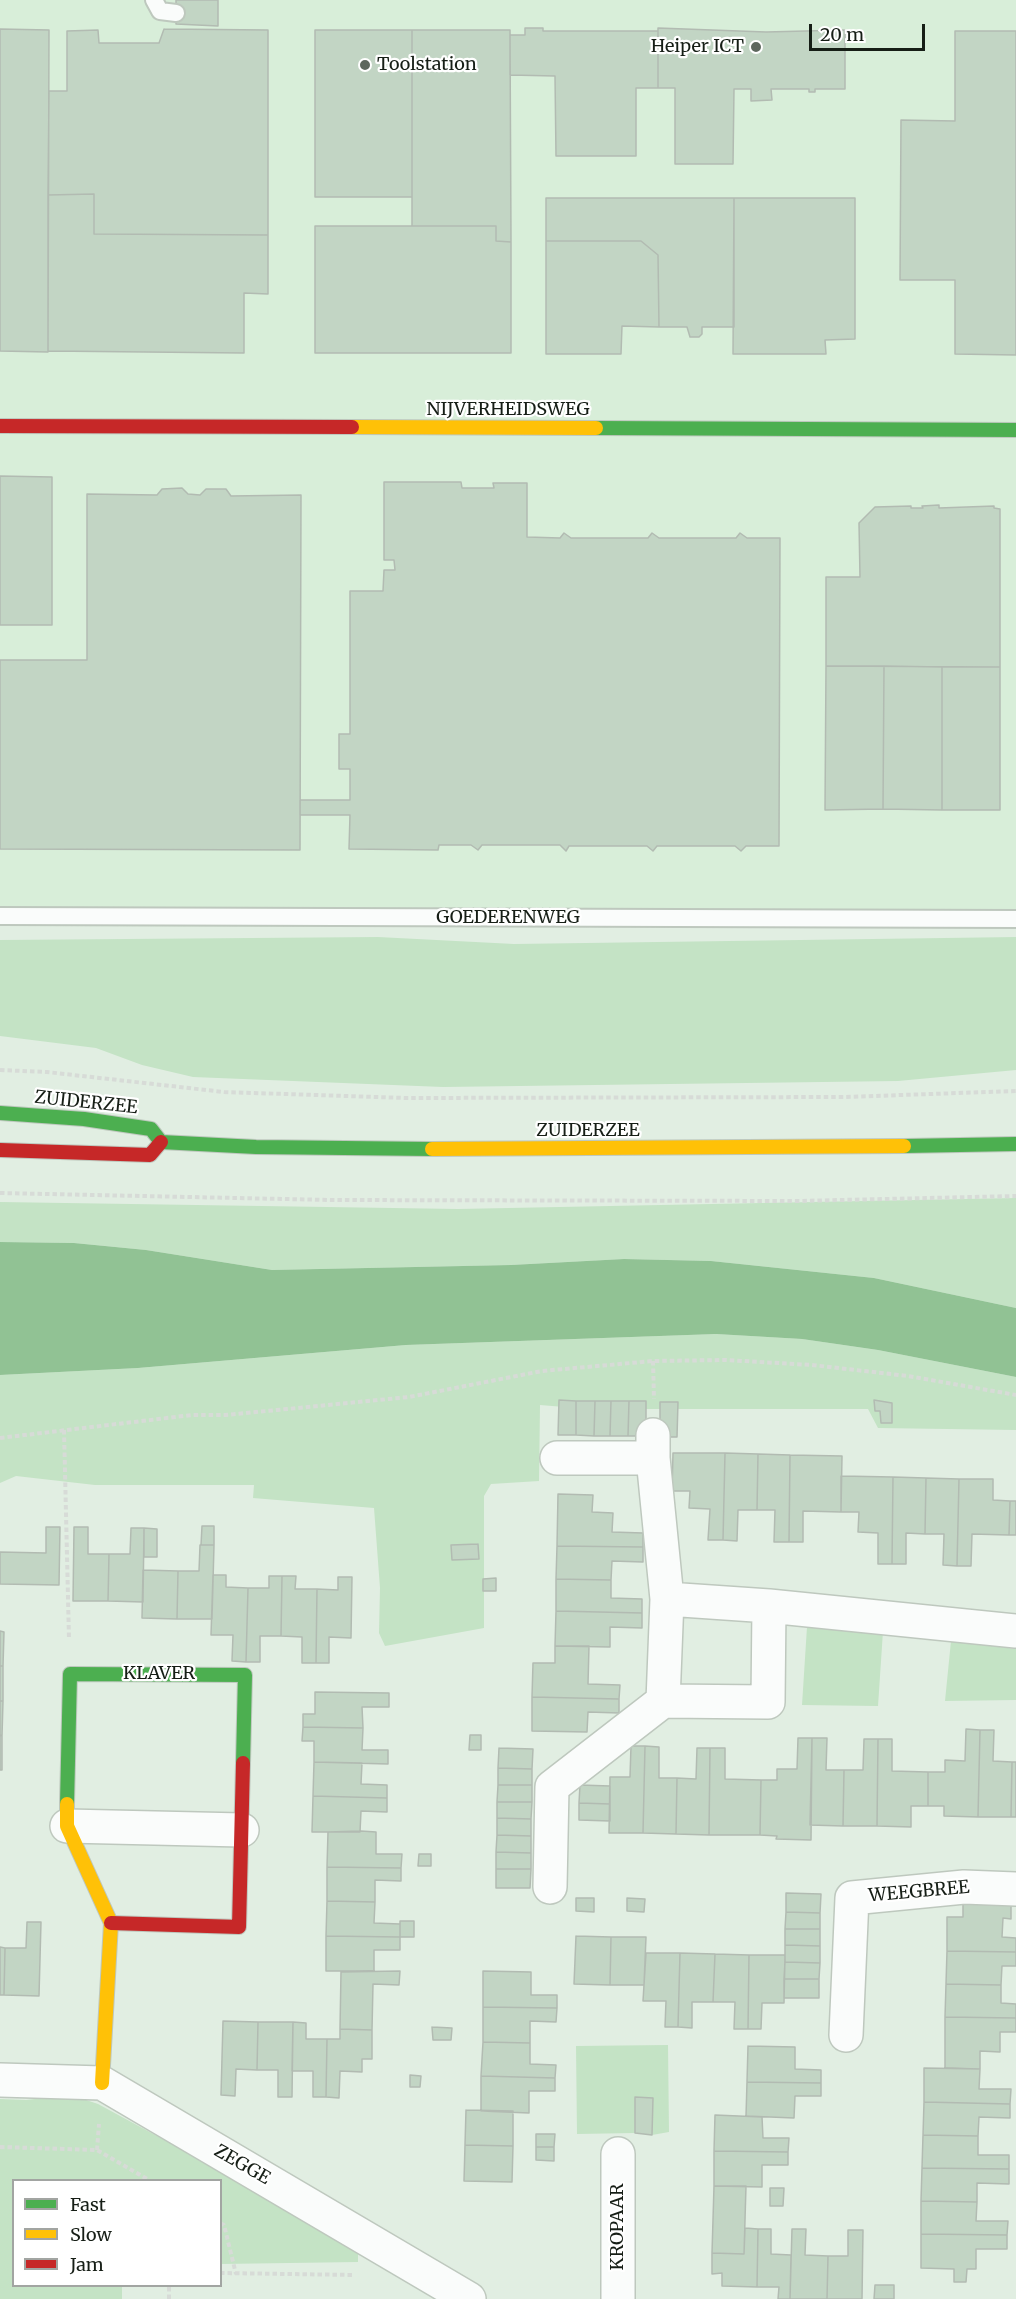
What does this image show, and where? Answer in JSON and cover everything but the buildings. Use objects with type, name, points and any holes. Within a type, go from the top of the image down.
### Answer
[{"type":"street","name":"NIJVERHEIDSWEG","points":[[0,426],[1016,430]]},
{"type":"street","name":"ZUIDERZEE","points":[[0,1113],[84,1119],[151,1129],[161,1142],[256,1147],[714,1149],[1016,1144]]},
{"type":"street","points":[[0,1150],[150,1155],[161,1142]]},
{"type":"street","points":[[557,1458],[653,1446],[667,1599],[663,1701]]},
{"type":"street","points":[[667,1599],[769,1606],[1016,1631]]},
{"type":"street","points":[[550,1887],[552,1787],[663,1701],[768,1702],[769,1606]]},
{"type":"street","points":[[70,1674],[67,1826],[111,1923],[102,2083]]},
{"type":"street","name":"KLAVER","points":[[70,1674],[245,1675],[239,1927],[111,1923]]},
{"type":"street","points":[[67,1826],[242,1830]]},
{"type":"street","name":"WEEGBREE","points":[[846,2035],[852,1898],[964,1887],[1016,1889]]},
{"type":"street","name":"ZEGGE","points":[[0,2080],[102,2083],[469,2299]]},
{"type":"street","name":"KROPAAR","points":[[618,2154],[618,2299]]},
{"type":"lane","points":[[154,0],[160,11],[176,14]]},
{"type":"lane","name":"GOEDERENWEG","points":[[0,916],[1016,919]]},
{"type":"path","points":[[0,1070],[47,1072],[168,1088],[224,1092],[406,1098],[833,1097],[1016,1091]]},
{"type":"path","points":[[0,1193],[331,1200],[798,1201],[1016,1196]]},
{"type":"path","points":[[0,1438],[192,1415],[247,1413],[409,1397],[542,1371],[653,1361],[726,1360],[812,1365],[908,1376],[1016,1395]]},
{"type":"path","points":[[653,1361],[654,1394]]},
{"type":"path","points":[[64,1430],[70,1674]]},
{"type":"path","points":[[0,2147],[97,2150],[146,2179]]},
{"type":"path","points":[[222,2224],[236,2274]]},
{"type":"path","points":[[222,2273],[369,2275],[369,2240]]},
{"type":"shaded area","points":[[0,0],[1016,0],[1016,928],[0,926]]},
{"type":"shaded area","points":[[378,937],[514,944],[1016,937],[1016,1070],[898,1081],[443,1087],[193,1077],[142,1065],[96,1048],[0,1036],[0,940]]},
{"type":"shaded area","points":[[1016,1198],[1016,1308],[874,1278],[711,1261],[624,1259],[511,1265],[272,1270],[146,1250],[74,1243],[0,1242],[0,1202],[458,1209]]},
{"type":"shaded area","points":[[0,1242],[74,1243],[146,1250],[272,1270],[511,1265],[624,1259],[711,1261],[874,1278],[1016,1308],[1016,1377],[878,1350],[802,1339],[716,1334],[406,1345],[138,1368],[0,1375]]},
{"type":"shaded area","points":[[716,1334],[802,1339],[878,1350],[1016,1377],[1016,1430],[878,1428],[868,1409],[589,1409],[540,1405],[539,1481],[491,1484],[484,1496],[484,1628],[385,1646],[379,1633],[380,1588],[374,1508],[253,1498],[254,1485],[95,1485],[16,1476],[0,1483],[0,1375],[138,1368],[406,1345]]},
{"type":"shaded area","points":[[807,1627],[883,1631],[878,1706],[802,1705]]},
{"type":"shaded area","points":[[951,1641],[1016,1649],[1016,1700],[945,1701]]},
{"type":"shaded area","points":[[668,2045],[669,2132],[652,2135],[653,2098],[636,2098],[635,2133],[577,2134],[576,2046]]},
{"type":"shaded area","points":[[71,2095],[98,2104],[358,2245],[358,2262],[222,2264],[222,2179],[12,2179],[12,2287],[122,2287],[122,2299],[0,2299],[0,2099],[26,2100]]},
{"type":"traffic: fast","points":[[596,428],[1016,430]]},
{"type":"traffic: fast","points":[[0,1113],[84,1119],[151,1129],[161,1142]]},
{"type":"traffic: fast","points":[[161,1142],[256,1147],[432,1149]]},
{"type":"traffic: fast","points":[[904,1146],[1016,1144]]},
{"type":"traffic: fast","points":[[67,1804],[70,1674],[245,1675],[243,1763]]},
{"type":"traffic: slow","points":[[352,427],[596,428]]},
{"type":"traffic: slow","points":[[432,1149],[904,1146]]},
{"type":"traffic: slow","points":[[67,1804],[67,1826],[111,1923],[102,2083]]},
{"type":"traffic: jam","points":[[0,426],[352,427]]},
{"type":"traffic: jam","points":[[0,1150],[150,1155],[161,1142]]},
{"type":"traffic: jam","points":[[111,1923],[239,1927],[243,1763]]},
{"type":"place","name":"Heiper ICT","points":[[756,47]]},
{"type":"place","name":"Toolstation","points":[[365,65]]}]
